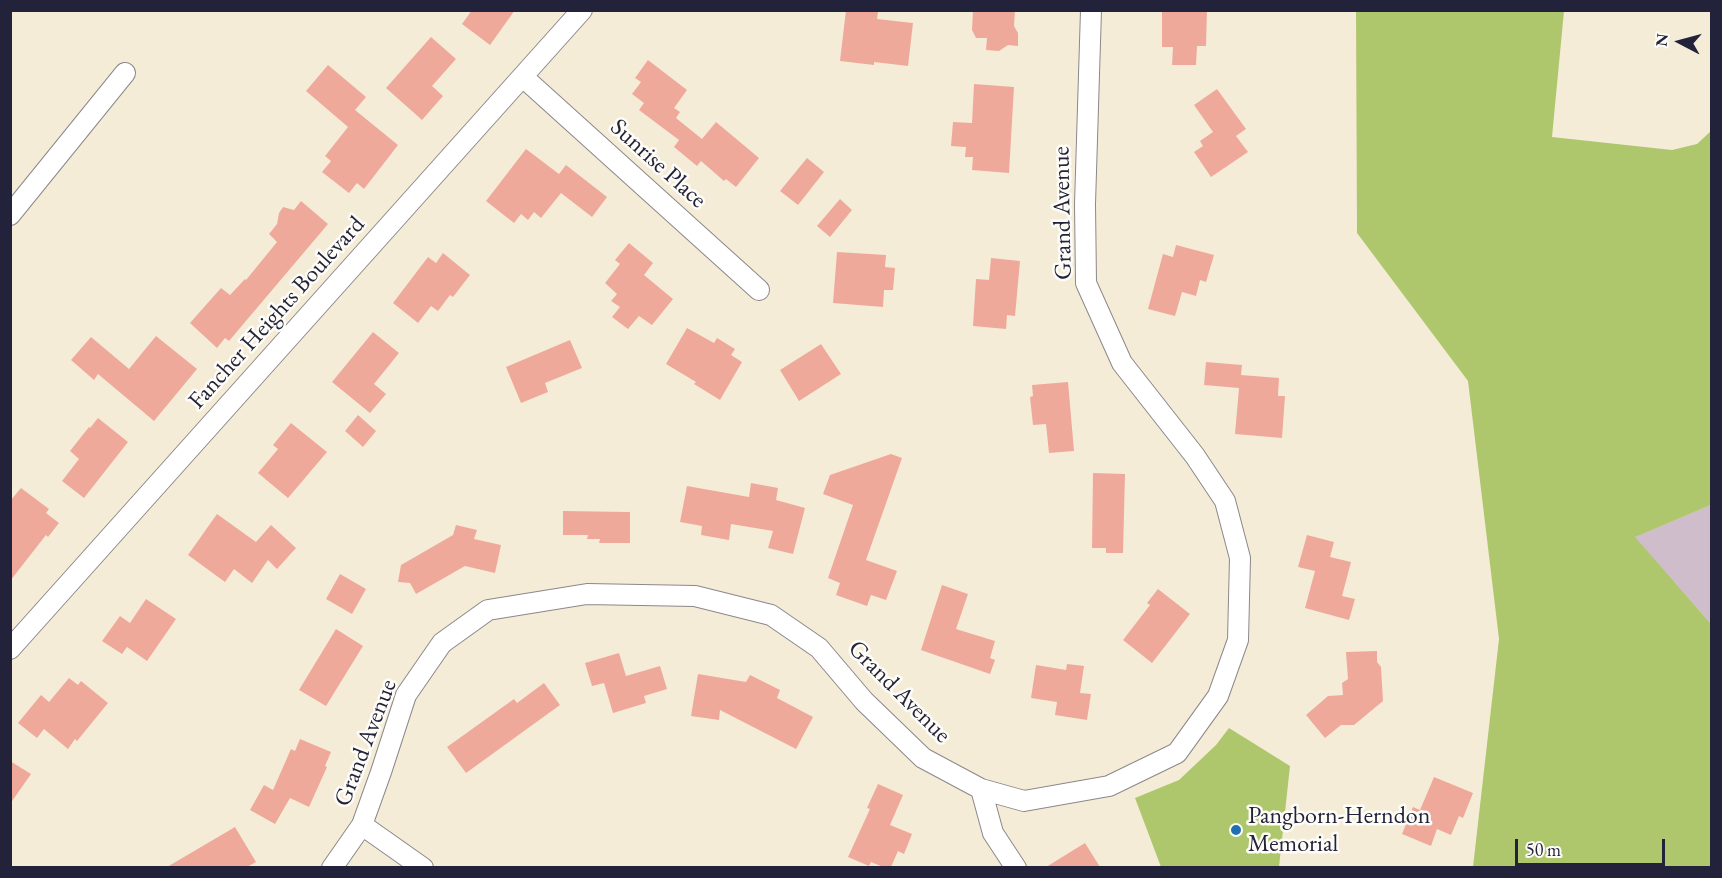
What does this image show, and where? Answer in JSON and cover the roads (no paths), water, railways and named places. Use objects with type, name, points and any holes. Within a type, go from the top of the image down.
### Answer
[{"type":"street","name":"Fancher Heights Boulevard","points":[[10,649],[582,10]]},
{"type":"street","name":"Grand Avenue","points":[[332,867],[362,825],[406,695],[442,643],[488,610],[587,594],[694,596],[771,615],[819,648],[864,700],[923,758],[981,789],[1024,801],[1108,786],[1177,753],[1218,696],[1238,640],[1240,558],[1225,501],[1195,456],[1122,363],[1086,283],[1091,10]]},
{"type":"street","points":[[10,214],[124,73]]},
{"type":"street","name":"Sunrise Place","points":[[523,77],[759,290]]},
{"type":"street","points":[[981,789],[993,833],[1016,867]]},
{"type":"street","points":[[362,825],[423,867]]},
{"type":"place","name":"Pangborn-Herndon Memorial","points":[[1236,830]]}]
